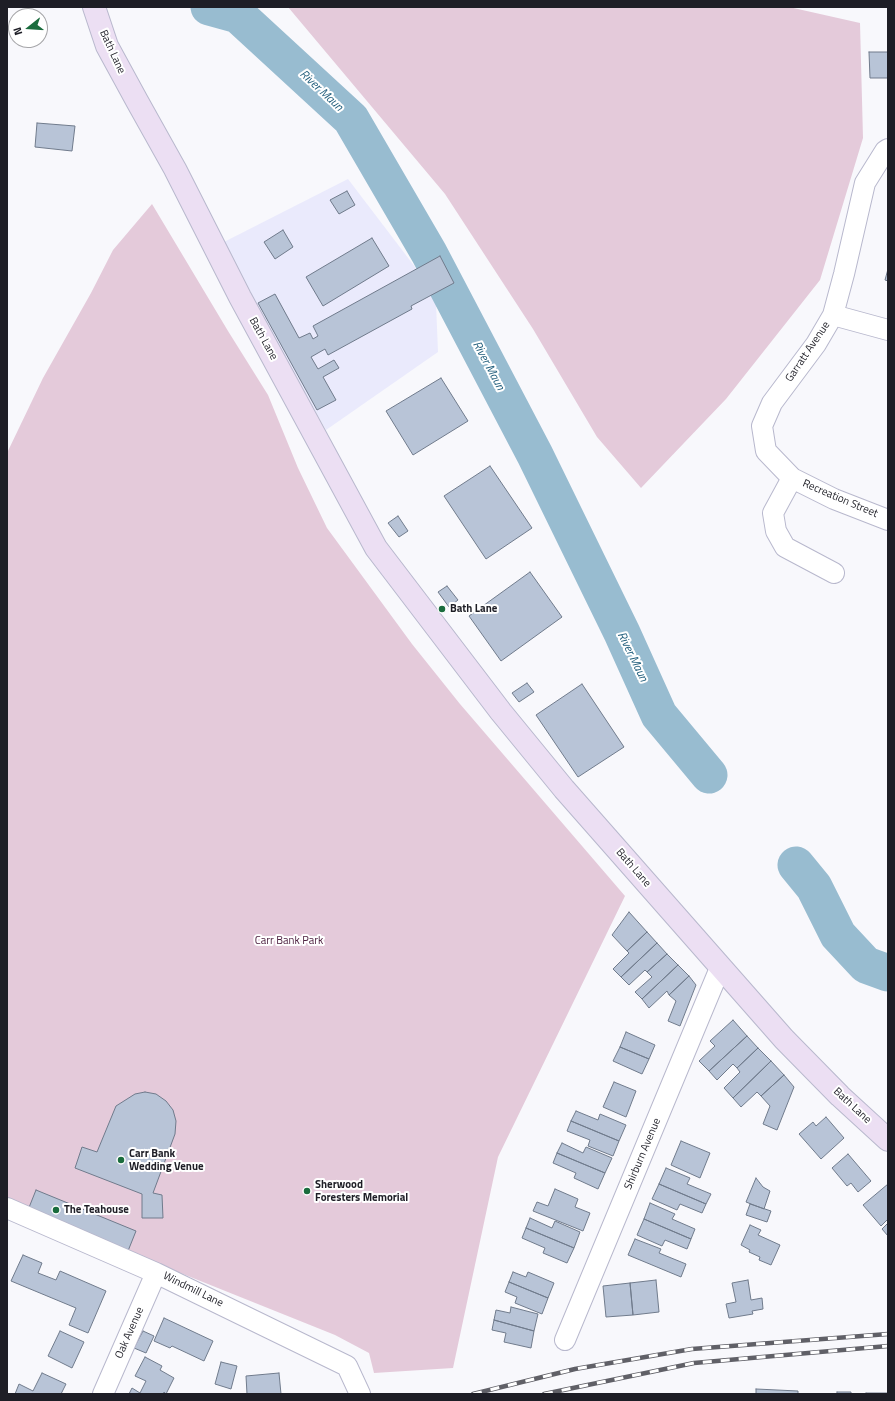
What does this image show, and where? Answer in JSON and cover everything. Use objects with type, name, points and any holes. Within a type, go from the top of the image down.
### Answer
[{"type":"main road","name":"Bath Lane","points":[[94,7],[107,46],[175,169],[240,297],[376,548],[500,712],[564,789],[784,1039],[840,1096],[888,1140]]},
{"type":"street","name":"Garratt Avenue","points":[[792,478],[766,451],[762,426],[772,403],[816,344],[833,315],[865,183],[885,151],[888,149]]},
{"type":"street","points":[[833,315],[888,330]]},
{"type":"street","points":[[792,478],[773,513],[776,531],[785,547],[834,573]]},
{"type":"street","name":"Recreation Street","points":[[792,478],[834,499],[888,520]]},
{"type":"street","name":"Shirburn Avenue","points":[[565,1340],[720,968]]},
{"type":"street","name":"Windmill Lane","points":[[7,1208],[156,1273],[347,1366],[360,1392]]},
{"type":"street","name":"Oak Avenue","points":[[103,1394],[156,1273]]},
{"type":"shaded area","points":[[348,179],[415,267],[436,303],[438,352],[326,430],[220,244]]},
{"type":"green space","points":[[288,7],[789,7],[860,23],[863,138],[820,280],[726,399],[641,488],[597,437],[533,329],[445,194]]},
{"type":"green space","name":"Carr Bank Park","points":[[152,204],[268,395],[298,468],[327,528],[412,644],[460,704],[625,896],[498,1157],[453,1368],[374,1373],[369,1353],[335,1335],[163,1266],[7,1200],[7,453],[43,378],[91,293],[113,250]]},
{"type":"building","points":[[869,52],[888,52],[888,78],[870,78]]},
{"type":"building","points":[[37,123],[75,126],[72,151],[35,147]]},
{"type":"building","points":[[347,191],[355,205],[339,214],[330,200]]},
{"type":"building","points":[[283,230],[293,247],[275,259],[264,242]]},
{"type":"building","points":[[372,238],[389,266],[323,306],[306,277]]},
{"type":"building","points":[[440,256],[454,283],[411,306],[412,309],[328,355],[325,349],[311,357],[318,369],[334,360],[339,368],[323,377],[336,400],[317,410],[258,303],[275,294],[299,338],[310,333],[313,339],[318,336],[313,326]]},
{"type":"building","points":[[888,269],[888,281],[885,280]]},
{"type":"building","points":[[441,378],[468,421],[413,455],[386,411]]},
{"type":"building","points":[[490,466],[532,528],[486,559],[444,496]]},
{"type":"building","points":[[398,516],[408,531],[399,537],[388,523]]},
{"type":"building","points":[[530,572],[562,617],[501,661],[469,616]]},
{"type":"building","points":[[447,586],[458,600],[449,607],[438,592]]},
{"type":"building","points":[[527,683],[534,692],[519,702],[512,693]]},
{"type":"building","points":[[582,684],[624,747],[578,777],[536,715]]},
{"type":"building","points":[[629,912],[647,932],[627,951],[612,935]]},
{"type":"building","points":[[647,932],[657,943],[621,977],[613,969],[629,953],[627,951]]},
{"type":"building","points":[[657,943],[667,954],[647,972],[645,970],[629,985],[621,977]]},
{"type":"building","points":[[667,954],[678,965],[642,999],[635,992],[652,977],[647,972]]},
{"type":"building","points":[[678,965],[689,976],[669,995],[667,991],[649,1008],[642,999]]},
{"type":"building","points":[[689,976],[696,985],[680,1026],[668,1021],[676,1001],[669,995]]},
{"type":"building","points":[[733,1020],[747,1036],[709,1071],[699,1061],[715,1046],[710,1041]]},
{"type":"building","points":[[626,1032],[655,1045],[649,1059],[620,1047]]},
{"type":"building","points":[[747,1036],[758,1048],[737,1068],[733,1064],[717,1080],[709,1071]]},
{"type":"building","points":[[620,1047],[649,1059],[642,1074],[613,1061]]},
{"type":"building","points":[[758,1048],[771,1061],[733,1098],[724,1088],[740,1072],[737,1068]]},
{"type":"building","points":[[771,1061],[784,1075],[761,1096],[757,1092],[741,1107],[733,1098]]},
{"type":"building","points":[[784,1075],[794,1087],[777,1130],[763,1124],[770,1106],[761,1096]]},
{"type":"building","points":[[614,1082],[636,1091],[626,1117],[603,1107]]},
{"type":"building","name":"Carr Bank Wedding Venue","points":[[145,1092],[156,1094],[166,1101],[173,1110],[176,1121],[175,1134],[153,1193],[162,1195],[163,1218],[142,1218],[142,1194],[75,1168],[82,1147],[97,1152],[116,1106],[135,1094]]},
{"type":"building","points":[[576,1111],[598,1120],[600,1114],[626,1125],[619,1141],[571,1121]]},
{"type":"building","points":[[826,1117],[844,1138],[821,1159],[799,1134],[813,1122],[816,1126]]},
{"type":"building","points":[[571,1121],[619,1141],[613,1156],[588,1146],[590,1140],[567,1131]]},
{"type":"building","points":[[681,1141],[710,1153],[700,1178],[671,1165]]},
{"type":"building","points":[[562,1143],[583,1153],[586,1147],[612,1158],[605,1173],[557,1153]]},
{"type":"building","points":[[557,1153],[605,1173],[598,1189],[574,1178],[576,1173],[553,1163]]},
{"type":"building","points":[[848,1154],[871,1181],[858,1192],[851,1183],[847,1186],[832,1168]]},
{"type":"building","points":[[666,1168],[690,1178],[687,1184],[711,1194],[706,1204],[659,1184]]},
{"type":"building","points":[[756,1178],[763,1187],[770,1191],[764,1209],[746,1202]]},
{"type":"building","points":[[659,1184],[706,1204],[702,1213],[680,1204],[677,1210],[652,1199]]},
{"type":"building","points":[[888,1184],[888,1219],[881,1226],[863,1205]]},
{"type":"building","points":[[555,1189],[578,1199],[575,1207],[590,1213],[583,1231],[533,1211],[537,1202],[548,1206]]},
{"type":"building","points":[[36,1190],[136,1231],[128,1251],[28,1210]]},
{"type":"building","points":[[650,1203],[675,1214],[672,1219],[695,1229],[691,1239],[644,1219]]},
{"type":"building","points":[[750,1204],[771,1211],[767,1222],[746,1215]]},
{"type":"building","points":[[530,1218],[552,1228],[555,1221],[580,1232],[574,1248],[526,1228]]},
{"type":"building","points":[[644,1219],[691,1239],[687,1249],[665,1240],[662,1246],[637,1235]]},
{"type":"building","points":[[888,1223],[888,1236],[882,1229]]},
{"type":"building","points":[[750,1225],[761,1230],[758,1235],[780,1245],[771,1265],[759,1260],[760,1257],[749,1252],[750,1250],[741,1245]]},
{"type":"building","points":[[526,1228],[574,1248],[567,1263],[543,1253],[545,1248],[522,1238]]},
{"type":"building","points":[[635,1239],[661,1249],[659,1253],[686,1264],[681,1277],[628,1255]]},
{"type":"building","points":[[23,1255],[42,1263],[38,1273],[56,1280],[60,1271],[106,1291],[88,1333],[69,1325],[76,1308],[11,1281]]},
{"type":"building","points":[[513,1272],[526,1277],[528,1272],[554,1283],[548,1298],[509,1282]]},
{"type":"building","points":[[656,1280],[659,1312],[633,1315],[630,1283]]},
{"type":"building","points":[[748,1280],[751,1300],[762,1298],[763,1309],[752,1311],[753,1314],[729,1318],[726,1304],[736,1302],[732,1283]]},
{"type":"building","points":[[509,1282],[548,1298],[542,1314],[515,1303],[517,1297],[505,1292]]},
{"type":"building","points":[[630,1283],[633,1315],[606,1317],[603,1286]]},
{"type":"building","points":[[511,1307],[538,1314],[534,1331],[494,1320],[496,1310],[510,1313]]},
{"type":"building","points":[[164,1318],[213,1341],[204,1361],[172,1346],[170,1348],[154,1341]]},
{"type":"building","points":[[494,1320],[534,1331],[531,1348],[504,1342],[506,1333],[492,1330]]},
{"type":"building","points":[[60,1331],[84,1342],[72,1368],[48,1356]]},
{"type":"building","points":[[143,1331],[154,1336],[146,1353],[134,1348]]},
{"type":"building","points":[[145,1357],[162,1366],[160,1370],[174,1378],[166,1394],[164,1392],[163,1394],[129,1394],[132,1388],[140,1393],[146,1381],[135,1376]]},
{"type":"building","points":[[221,1362],[237,1366],[231,1389],[215,1384]]},
{"type":"building","points":[[42,1373],[66,1384],[61,1394],[15,1394],[19,1384],[33,1391]]},
{"type":"building","points":[[279,1373],[281,1394],[247,1394],[246,1376]]},
{"type":"building","points":[[756,1389],[798,1391],[798,1394],[756,1394]]},
{"type":"building","points":[[837,1392],[851,1392],[851,1394],[837,1394]]},
{"type":"building","points":[[888,1393],[888,1394],[866,1394]]},
{"type":"waterway","name":"River Maun","points":[[209,7],[238,15],[351,119],[429,253],[535,455],[622,633],[659,715],[709,775]]},
{"type":"waterway","name":"River Maun","points":[[796,865],[814,887],[838,935],[866,965],[888,973]]},
{"type":"railway","points":[[473,1394],[575,1369],[692,1349],[888,1334]]},
{"type":"railway","points":[[544,1394],[694,1363],[888,1346]]},
{"type":"place","name":"Bath Lane","points":[[442,609]]},
{"type":"place","name":"Carr Bank Wedding Venue","points":[[121,1160]]},
{"type":"place","name":"Sherwood Foresters Memorial","points":[[307,1191]]},
{"type":"place","name":"The Teahouse","points":[[56,1210]]}]
